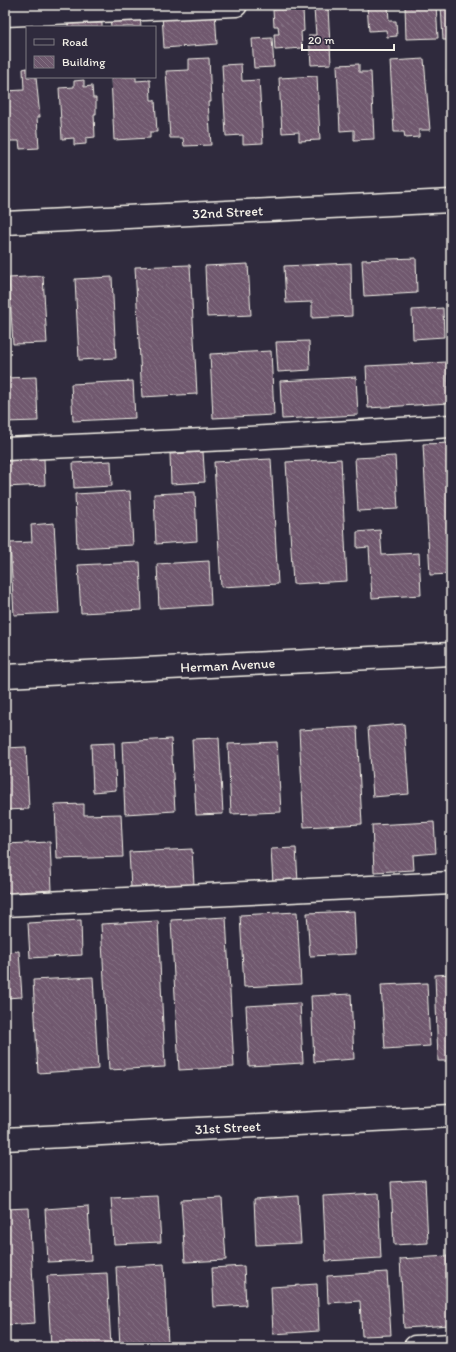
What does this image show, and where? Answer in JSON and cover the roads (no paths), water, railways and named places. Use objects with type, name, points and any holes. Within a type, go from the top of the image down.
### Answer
[{"type":"street","points":[[5,15],[236,5]]},
{"type":"street","name":"32nd Street","points":[[5,223],[451,201]]},
{"type":"street","points":[[5,449],[249,438],[451,426]]},
{"type":"street","name":"Herman Avenue","points":[[5,676],[451,654]]},
{"type":"street","points":[[5,905],[451,884]]},
{"type":"street","name":"31st Street","points":[[5,1139],[451,1116]]},
{"type":"street","points":[[415,1347],[451,1345]]}]
